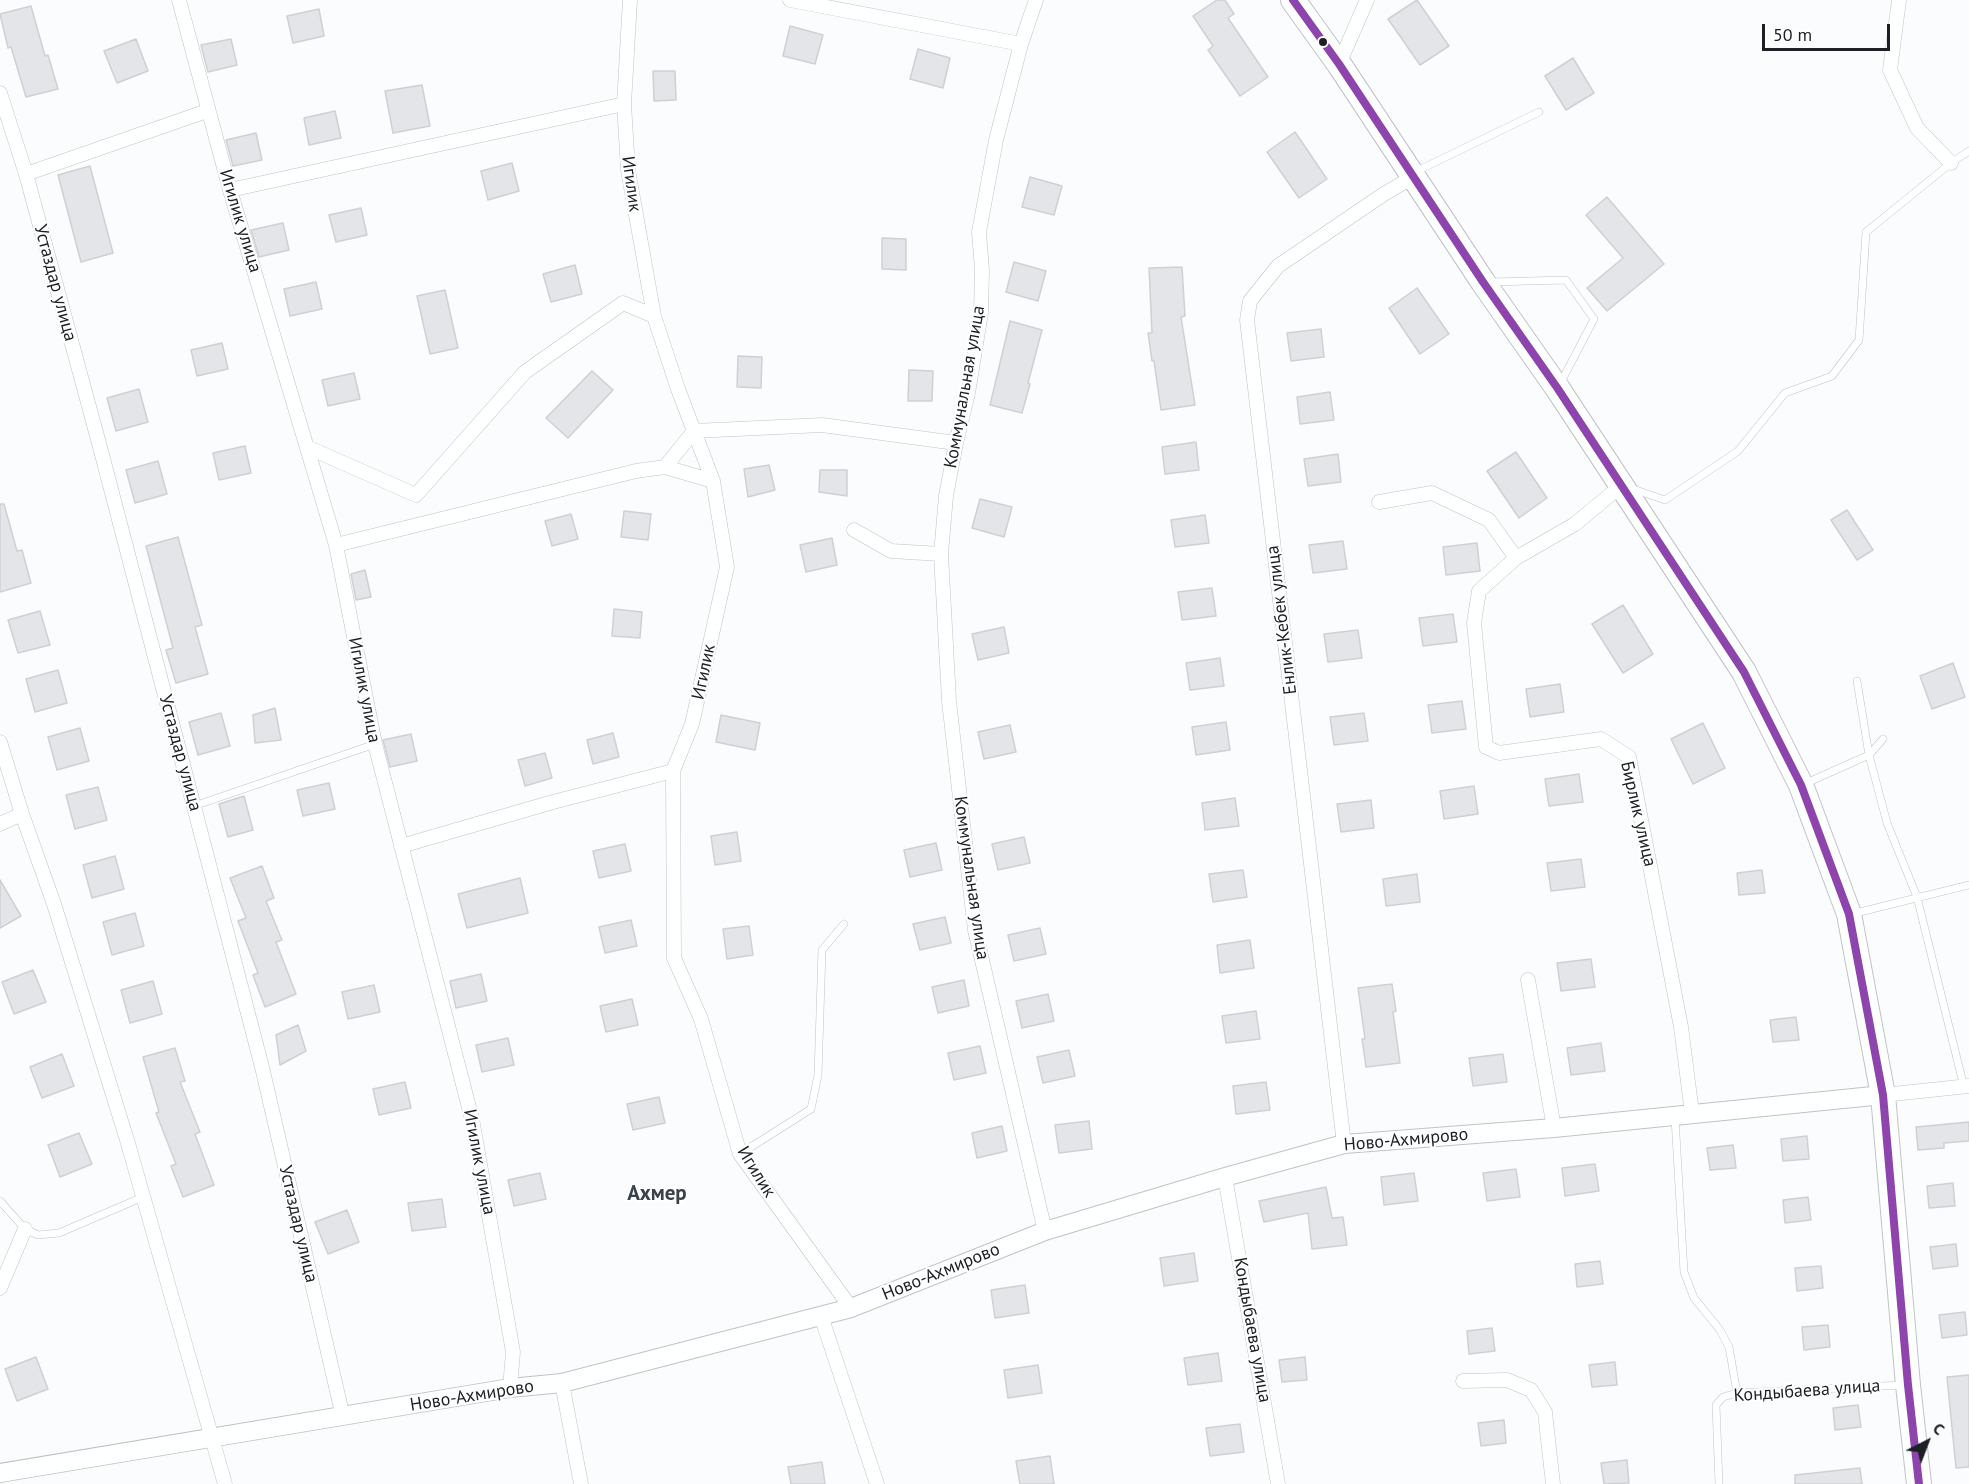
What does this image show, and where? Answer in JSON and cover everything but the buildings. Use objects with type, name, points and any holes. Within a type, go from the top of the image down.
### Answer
[{"type":"highway","points":[[1293,0],[1339,64],[1483,282],[1558,389],[1744,672],[1801,785],[1849,914],[1883,1095],[1908,1385],[1919,1484]]},
{"type":"street","name":"Игилик улица","points":[[179,0],[207,111],[336,545],[375,744],[472,1119],[513,1352],[510,1388]]},
{"type":"street","name":"Игилик","points":[[630,0],[624,104],[628,170],[654,316],[713,482],[727,567],[692,724],[673,771],[674,958],[701,1019],[741,1154],[851,1308]]},
{"type":"street","points":[[790,0],[1022,44]]},
{"type":"street","name":"Коммунальная улица","points":[[1036,0],[996,140],[979,232],[982,270],[981,312],[968,393],[946,496],[941,554],[949,701],[975,930],[1045,1231]]},
{"type":"street","points":[[1339,64],[1367,0]]},
{"type":"street","points":[[1899,0],[1890,70],[1917,128],[1951,163]]},
{"type":"street","name":"Устаздар улица","points":[[0,93],[26,174],[97,436],[262,1067],[343,1417]]},
{"type":"street","points":[[230,190],[624,104]]},
{"type":"street","points":[[26,174],[207,111]]},
{"type":"street","name":"Енлик-Кебек улица","points":[[1344,1144],[1247,320],[1250,301],[1278,266],[1413,177]]},
{"type":"street","points":[[307,447],[416,495],[525,372],[623,303],[654,316]]},
{"type":"street","points":[[665,467],[694,431],[822,425],[956,443]]},
{"type":"street","points":[[336,545],[636,471],[665,467],[713,482]]},
{"type":"street","name":"Бирлик улица","points":[[1622,485],[1575,524],[1516,558],[1479,591],[1473,623],[1486,747],[1499,753],[1601,740],[1629,757],[1681,1027],[1684,1114]]},
{"type":"street","points":[[1379,502],[1432,492],[1489,520],[1516,558]]},
{"type":"street","points":[[854,530],[891,551],[941,554]]},
{"type":"street","points":[[0,742],[22,814],[54,904],[127,1140],[225,1484]]},
{"type":"street","points":[[401,846],[553,802],[673,771]]},
{"type":"street","points":[[0,824],[22,814]]},
{"type":"street","points":[[1528,980],[1554,1128]]},
{"type":"street","points":[[1883,1095],[1966,1087]]},
{"type":"street","name":"Ново-Ахмирово","points":[[0,1473],[510,1388],[562,1383],[851,1308],[1045,1231],[1344,1144],[1554,1128],[1883,1095]]},
{"type":"street","name":"Кондыбаева улица","points":[[1225,1177],[1278,1484]]},
{"type":"street","points":[[0,1288],[26,1229]]},
{"type":"street","points":[[821,1316],[877,1484]]},
{"type":"street","points":[[1463,1381],[1507,1380],[1531,1390],[1545,1412],[1553,1484]]},
{"type":"street","points":[[562,1383],[581,1484]]},
{"type":"lane","points":[[1413,177],[1421,169],[1539,112]]},
{"type":"lane","points":[[1622,485],[1665,500],[1738,451],[1785,393],[1832,376],[1859,340],[1866,232],[1951,163],[1969,152]]},
{"type":"lane","points":[[1483,282],[1566,280],[1594,319],[1558,389]]},
{"type":"lane","points":[[1857,681],[1869,754],[1887,823],[1917,897],[1966,1087]]},
{"type":"lane","points":[[1801,785],[1869,754],[1883,739]]},
{"type":"lane","points":[[194,806],[375,744]]},
{"type":"lane","points":[[1849,914],[1969,885]]},
{"type":"lane","points":[[741,1154],[811,1109],[818,1075],[822,951],[844,924]]},
{"type":"lane","points":[[1684,1114],[1684,1272],[1694,1298],[1720,1330],[1729,1347],[1737,1393]]},
{"type":"lane","points":[[0,1201],[26,1229],[38,1235],[59,1233],[143,1197]]},
{"type":"lane","name":"Кондыбаева улица","points":[[1719,1484],[1716,1405],[1723,1397],[1737,1393],[1908,1385]]},
{"type":"transit line","points":[[1293,0],[1339,64],[1483,282],[1558,389],[1744,672],[1801,785],[1849,914],[1883,1095],[1908,1385],[1919,1484]]},
{"type":"district","name":"Ахмер","points":[[657,1194]]}]
